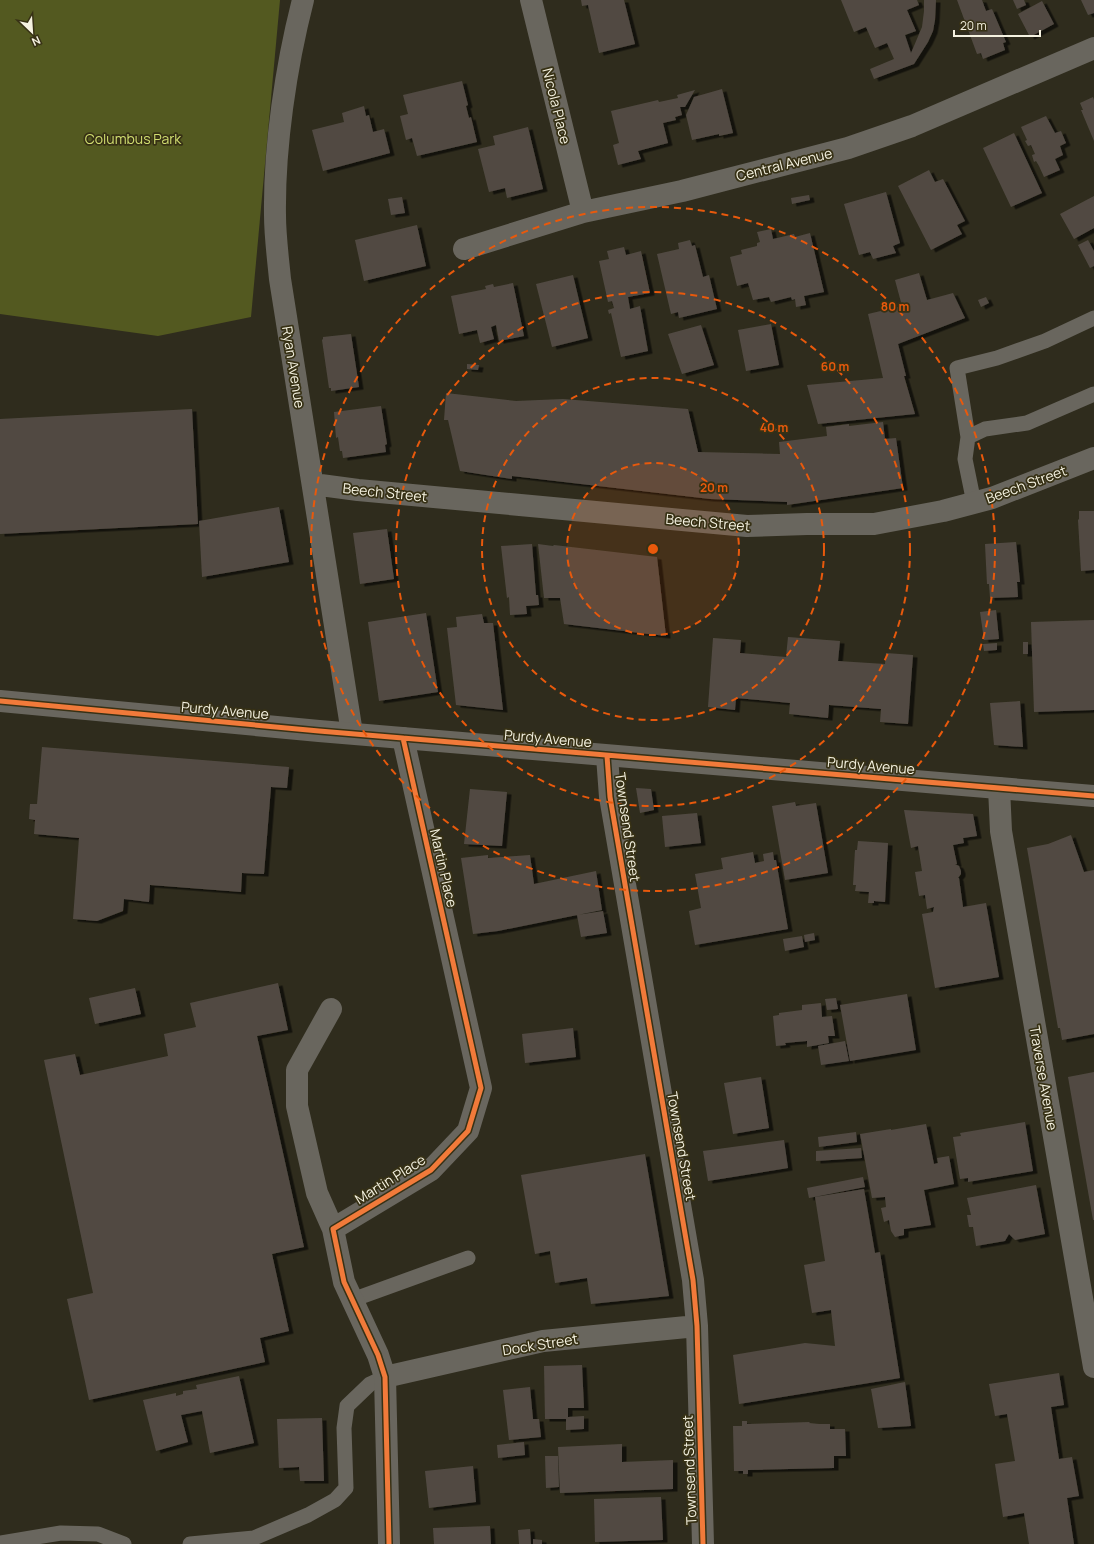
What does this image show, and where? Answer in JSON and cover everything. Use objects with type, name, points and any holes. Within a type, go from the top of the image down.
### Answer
[{"type":"street","name":"Ryan Avenue","points":[[304,0],[286,84],[277,154],[275,215],[280,279],[352,733]]},
{"type":"street","name":"Nicola Place","points":[[531,0],[583,212]]},
{"type":"street","name":"Central Avenue","points":[[464,249],[583,212],[682,191],[848,148],[912,126],[1094,48]]},
{"type":"street","name":"Beech Street","points":[[313,484],[358,490],[747,526],[874,524],[942,511],[992,498],[1094,458]]},
{"type":"street","name":"Purdy Avenue","points":[[0,702],[608,756],[1094,796]]},
{"type":"street","name":"Martin Place","points":[[333,1229],[431,1170],[468,1131],[481,1088],[402,738]]},
{"type":"street","name":"Townsend Street","points":[[608,756],[610,796],[693,1280],[697,1326],[703,1544]]},
{"type":"street","name":"Traverse Avenue","points":[[999,788],[1001,831],[1094,1367]]},
{"type":"street","points":[[331,1009],[297,1070],[296,1106],[317,1193],[333,1229],[344,1282],[378,1355],[385,1378],[389,1544]]},
{"type":"street","name":"Dock Street","points":[[385,1378],[543,1341],[697,1326]]},
{"type":"lane","points":[[974,503],[965,459],[968,437],[957,368],[997,358],[1045,341],[1094,318]]},
{"type":"lane","points":[[968,437],[985,429],[1027,423],[1094,394]]},
{"type":"lane","points":[[352,1300],[468,1258]]},
{"type":"lane","points":[[190,1544],[254,1538],[308,1515],[335,1500],[346,1488],[344,1428],[347,1406],[370,1384],[385,1378]]},
{"type":"lane","points":[[0,1543],[61,1533],[98,1534],[124,1544]]},
{"type":"green space","name":"Columbus Park","points":[[0,0],[280,0],[251,317],[158,336],[0,314]]},
{"type":"building","points":[[581,0],[624,0],[635,44],[599,53],[588,5],[582,6]]},
{"type":"building","points":[[841,0],[917,0],[919,5],[907,10],[916,31],[905,35],[911,53],[922,27],[924,0],[936,0],[933,31],[914,64],[874,79],[870,69],[894,59],[887,43],[875,48],[866,27],[854,32]]},
{"type":"building","points":[[957,0],[982,0],[986,11],[992,9],[1006,42],[1003,43],[1005,50],[983,59],[981,53],[977,54]]},
{"type":"building","points":[[1013,0],[1024,0],[1026,5],[1017,9]]},
{"type":"building","points":[[1081,0],[1094,0],[1094,13],[1088,15]]},
{"type":"building","points":[[1042,1],[1054,24],[1030,37],[1018,14]]},
{"type":"building","points":[[462,81],[468,105],[466,106],[469,118],[471,117],[477,142],[417,156],[412,138],[406,140],[400,116],[408,114],[403,95]]},
{"type":"building","points":[[722,89],[733,133],[719,136],[719,134],[692,140],[686,115],[694,97]]},
{"type":"building","points":[[695,90],[685,107],[680,107],[682,115],[675,117],[676,120],[663,123],[668,143],[638,151],[641,159],[618,165],[613,145],[619,143],[611,111],[658,100],[659,102],[678,98],[677,95]]},
{"type":"building","points":[[1093,97],[1094,141],[1081,110],[1083,110],[1080,103]]},
{"type":"building","points":[[364,106],[366,116],[369,115],[373,132],[384,129],[390,153],[323,171],[312,130],[344,122],[342,113]]},
{"type":"building","points":[[1046,116],[1055,133],[1061,131],[1066,143],[1060,146],[1063,155],[1055,159],[1060,170],[1044,177],[1036,161],[1034,162],[1032,155],[1035,154],[1031,145],[1028,146],[1025,141],[1027,140],[1021,127]]},
{"type":"building","points":[[528,127],[543,189],[507,198],[505,188],[489,192],[478,149],[495,145],[493,136]]},
{"type":"building","points":[[1014,133],[1042,193],[1011,207],[983,148]]},
{"type":"building","points":[[929,170],[935,182],[943,179],[965,221],[957,225],[962,234],[931,250],[898,186]]},
{"type":"building","points":[[886,192],[900,243],[893,246],[896,253],[873,259],[870,252],[859,255],[844,204]]},
{"type":"building","points":[[809,195],[810,200],[792,204],[791,198]]},
{"type":"building","points":[[1094,196],[1094,228],[1074,239],[1060,214]]},
{"type":"building","points":[[402,197],[405,213],[391,215],[388,199]]},
{"type":"building","points":[[417,225],[426,266],[364,281],[355,240]]},
{"type":"building","points":[[771,229],[773,239],[794,234],[795,237],[810,233],[824,292],[804,296],[806,305],[796,307],[795,299],[792,300],[791,297],[771,302],[769,297],[753,300],[748,283],[737,286],[730,257],[742,254],[741,250],[757,246],[757,243],[760,242],[757,232]]},
{"type":"building","points":[[690,240],[692,246],[695,245],[703,277],[709,275],[717,309],[679,318],[678,312],[671,314],[657,254],[679,249],[678,243]]},
{"type":"building","points":[[1088,240],[1094,251],[1094,266],[1090,268],[1078,245]]},
{"type":"building","points":[[624,247],[626,255],[641,251],[650,293],[628,297],[630,309],[640,306],[648,351],[621,357],[611,313],[609,314],[608,310],[614,308],[612,301],[608,302],[599,261],[609,259],[607,251]]},
{"type":"building","points":[[919,273],[927,300],[953,293],[965,318],[898,344],[906,376],[904,376],[915,414],[818,424],[807,385],[883,378],[868,314],[902,306],[895,280]]},
{"type":"building","points":[[573,275],[588,338],[552,347],[536,284]]},
{"type":"building","points":[[513,283],[524,336],[499,341],[496,325],[491,327],[494,339],[480,343],[477,330],[459,334],[451,296],[486,289],[485,286],[493,284],[494,287]]},
{"type":"building","points":[[986,297],[989,303],[981,307],[978,300]]},
{"type":"building","points":[[771,324],[779,365],[746,371],[738,330]]},
{"type":"building","points":[[701,325],[714,365],[682,374],[668,334]]},
{"type":"building","points":[[351,334],[359,387],[331,391],[331,388],[329,388],[322,340],[323,337]]},
{"type":"building","points":[[467,364],[479,365],[478,370],[467,369]]},
{"type":"building","points":[[446,393],[516,401],[563,399],[688,409],[698,452],[780,454],[779,442],[827,436],[826,427],[883,422],[885,439],[896,438],[903,488],[787,505],[787,502],[710,499],[512,476],[512,479],[460,471],[448,420],[444,420]]},
{"type":"building","points":[[381,406],[387,444],[385,445],[386,452],[343,458],[342,451],[340,451],[338,437],[336,438],[334,412]]},
{"type":"building","points":[[192,409],[198,524],[0,534],[0,419]]},
{"type":"building","points":[[279,507],[289,562],[202,577],[199,521]]},
{"type":"building","points":[[1079,511],[1094,511],[1094,570],[1081,571],[1078,520]]},
{"type":"building","points":[[387,529],[394,579],[360,584],[353,533]]},
{"type":"building","points":[[1016,542],[1020,582],[1017,582],[1018,597],[990,598],[989,584],[987,584],[985,544]]},
{"type":"building","points":[[532,544],[536,595],[538,595],[539,605],[526,606],[527,614],[510,615],[509,597],[507,598],[501,546]]},
{"type":"building","points":[[538,544],[657,557],[666,636],[564,624],[560,598],[544,598]]},
{"type":"building","points":[[996,610],[999,639],[984,640],[980,612]]},
{"type":"building","points":[[426,613],[438,692],[379,701],[368,622]]},
{"type":"building","points":[[482,614],[484,623],[493,623],[503,710],[456,705],[447,628],[457,627],[456,617]]},
{"type":"building","points":[[1094,620],[1094,710],[1034,712],[1031,622]]},
{"type":"building","points":[[788,637],[840,641],[838,661],[885,664],[886,653],[913,655],[908,724],[880,722],[881,709],[829,705],[828,718],[789,714],[790,703],[736,698],[735,710],[708,707],[713,638],[741,640],[740,653],[786,657]]},
{"type":"building","points":[[1023,642],[1028,642],[1028,654],[1023,654]]},
{"type":"building","points":[[997,643],[997,650],[984,651],[983,644]]},
{"type":"building","points":[[1020,701],[1023,747],[994,745],[990,703]]},
{"type":"building","points":[[42,747],[289,767],[287,788],[271,787],[264,874],[242,873],[241,892],[150,885],[149,902],[124,899],[123,911],[97,921],[73,919],[79,838],[34,834],[35,820],[29,819],[30,804],[37,804]]},
{"type":"building","points":[[636,788],[651,789],[654,810],[640,813]]},
{"type":"building","points":[[470,789],[507,792],[502,846],[464,844]]},
{"type":"building","points":[[795,802],[796,806],[816,803],[828,873],[785,880],[772,806]]},
{"type":"building","points":[[904,810],[973,814],[977,836],[963,838],[964,843],[953,845],[957,864],[955,864],[959,866],[961,871],[958,878],[963,907],[986,903],[999,977],[935,988],[922,914],[933,912],[934,907],[927,909],[925,895],[919,896],[915,872],[922,871],[918,846],[911,848]]},
{"type":"building","points":[[697,813],[701,843],[665,847],[662,816]]},
{"type":"building","points":[[1071,835],[1084,872],[1094,870],[1094,1034],[1062,1040],[1060,1028],[1058,1028],[1027,848],[1048,844]]},
{"type":"building","points":[[858,841],[888,843],[885,902],[874,901],[874,903],[868,903],[869,892],[855,891],[856,885],[853,885],[855,850],[857,850]]},
{"type":"building","points":[[753,852],[755,863],[764,861],[763,854],[773,852],[774,860],[776,860],[788,929],[695,945],[689,911],[701,908],[695,874],[723,869],[721,858]]},
{"type":"building","points":[[488,855],[488,858],[530,855],[534,884],[596,871],[602,910],[498,931],[473,934],[461,858]]},
{"type":"building","points":[[603,911],[607,933],[581,937],[577,915]]},
{"type":"building","points":[[814,933],[815,940],[805,942],[804,935]]},
{"type":"building","points":[[802,936],[804,947],[785,951],[783,939]]},
{"type":"building","points":[[278,983],[288,1030],[257,1036],[304,1247],[272,1254],[289,1331],[260,1338],[265,1362],[89,1400],[67,1299],[93,1293],[44,1060],[75,1054],[80,1075],[168,1056],[164,1034],[196,1027],[190,1003]]},
{"type":"building","points":[[135,988],[141,1014],[95,1024],[89,998]]},
{"type":"building","points":[[907,994],[916,1050],[850,1061],[840,1005]]},
{"type":"building","points":[[836,998],[838,1009],[827,1010],[825,999]]},
{"type":"building","points":[[821,1003],[822,1017],[832,1016],[835,1036],[828,1036],[829,1043],[807,1047],[807,1041],[785,1043],[786,1045],[776,1046],[773,1016],[779,1015],[779,1013],[802,1010],[802,1005]]},
{"type":"building","points":[[573,1028],[576,1057],[525,1063],[522,1034]]},
{"type":"building","points":[[845,1041],[849,1061],[821,1065],[818,1046]]},
{"type":"building","points":[[1094,1072],[1094,1220],[1093,1220],[1068,1077]]},
{"type":"building","points":[[761,1077],[769,1128],[733,1134],[724,1083]]},
{"type":"building","points":[[1025,1122],[1033,1171],[968,1182],[968,1178],[960,1179],[953,1137],[961,1136],[960,1133]]},
{"type":"building","points":[[926,1124],[934,1164],[938,1163],[937,1158],[949,1156],[954,1184],[924,1190],[931,1225],[904,1229],[904,1235],[895,1237],[891,1231],[889,1220],[884,1222],[881,1208],[886,1207],[885,1197],[872,1198],[860,1134]]},
{"type":"building","points":[[856,1132],[857,1142],[819,1147],[818,1137]]},
{"type":"building","points":[[784,1140],[788,1168],[708,1181],[703,1151]]},
{"type":"building","points":[[861,1148],[862,1158],[816,1161],[816,1151]]},
{"type":"building","points":[[645,1154],[669,1296],[591,1304],[587,1278],[555,1283],[550,1251],[535,1254],[521,1175]]},
{"type":"building","points":[[863,1177],[865,1187],[809,1198],[807,1188]]},
{"type":"building","points":[[1036,1185],[1045,1234],[1015,1240],[1009,1234],[1005,1241],[976,1246],[973,1227],[969,1227],[967,1215],[971,1215],[967,1198]]},
{"type":"building","points":[[864,1189],[875,1253],[880,1252],[900,1378],[739,1404],[733,1355],[805,1343],[835,1346],[831,1310],[812,1313],[804,1265],[825,1261],[815,1197]]},
{"type":"building","points":[[582,1365],[584,1408],[568,1408],[568,1417],[584,1416],[584,1429],[566,1430],[566,1419],[545,1419],[544,1366]]},
{"type":"building","points":[[1059,1373],[1064,1405],[1051,1407],[1059,1459],[1072,1457],[1079,1496],[1067,1498],[1074,1544],[1029,1544],[1024,1513],[1003,1517],[995,1464],[1015,1461],[1007,1414],[995,1416],[989,1384]]},
{"type":"building","points":[[239,1376],[254,1443],[210,1453],[202,1411],[181,1415],[188,1442],[156,1451],[143,1400],[176,1393],[176,1396],[183,1394],[183,1391],[197,1389],[196,1385]]},
{"type":"building","points":[[905,1382],[911,1426],[878,1428],[871,1389]]},
{"type":"building","points":[[530,1387],[533,1419],[539,1419],[541,1437],[509,1440],[503,1390]]},
{"type":"building","points":[[322,1418],[324,1481],[300,1481],[299,1467],[279,1468],[277,1419]]},
{"type":"building","points":[[742,1421],[747,1421],[747,1424],[810,1422],[809,1423],[830,1424],[830,1429],[845,1429],[846,1456],[834,1456],[834,1468],[748,1470],[748,1474],[743,1474],[743,1471],[734,1471],[733,1426],[742,1426]]},
{"type":"building","points":[[524,1442],[525,1455],[498,1458],[497,1445]]},
{"type":"building","points":[[622,1444],[622,1462],[673,1460],[673,1489],[560,1493],[558,1447]]},
{"type":"building","points":[[545,1456],[558,1456],[559,1487],[546,1488]]},
{"type":"building","points":[[473,1466],[476,1502],[429,1508],[425,1471]]},
{"type":"building","points":[[661,1497],[663,1540],[595,1542],[594,1499]]},
{"type":"building","points":[[490,1526],[491,1544],[434,1544],[433,1528]]},
{"type":"building","points":[[530,1529],[531,1544],[519,1544],[518,1530]]},
{"type":"building","points":[[533,1539],[542,1540],[542,1544],[533,1544]]},
{"type":"cycle path","points":[[0,701],[319,731],[1094,796]]},
{"type":"cycle path","points":[[389,1544],[385,1377],[378,1355],[344,1282],[333,1229],[431,1170],[468,1131],[481,1088],[403,738]]},
{"type":"cycle path","points":[[607,756],[610,797],[693,1280],[697,1326],[703,1544]]}]
